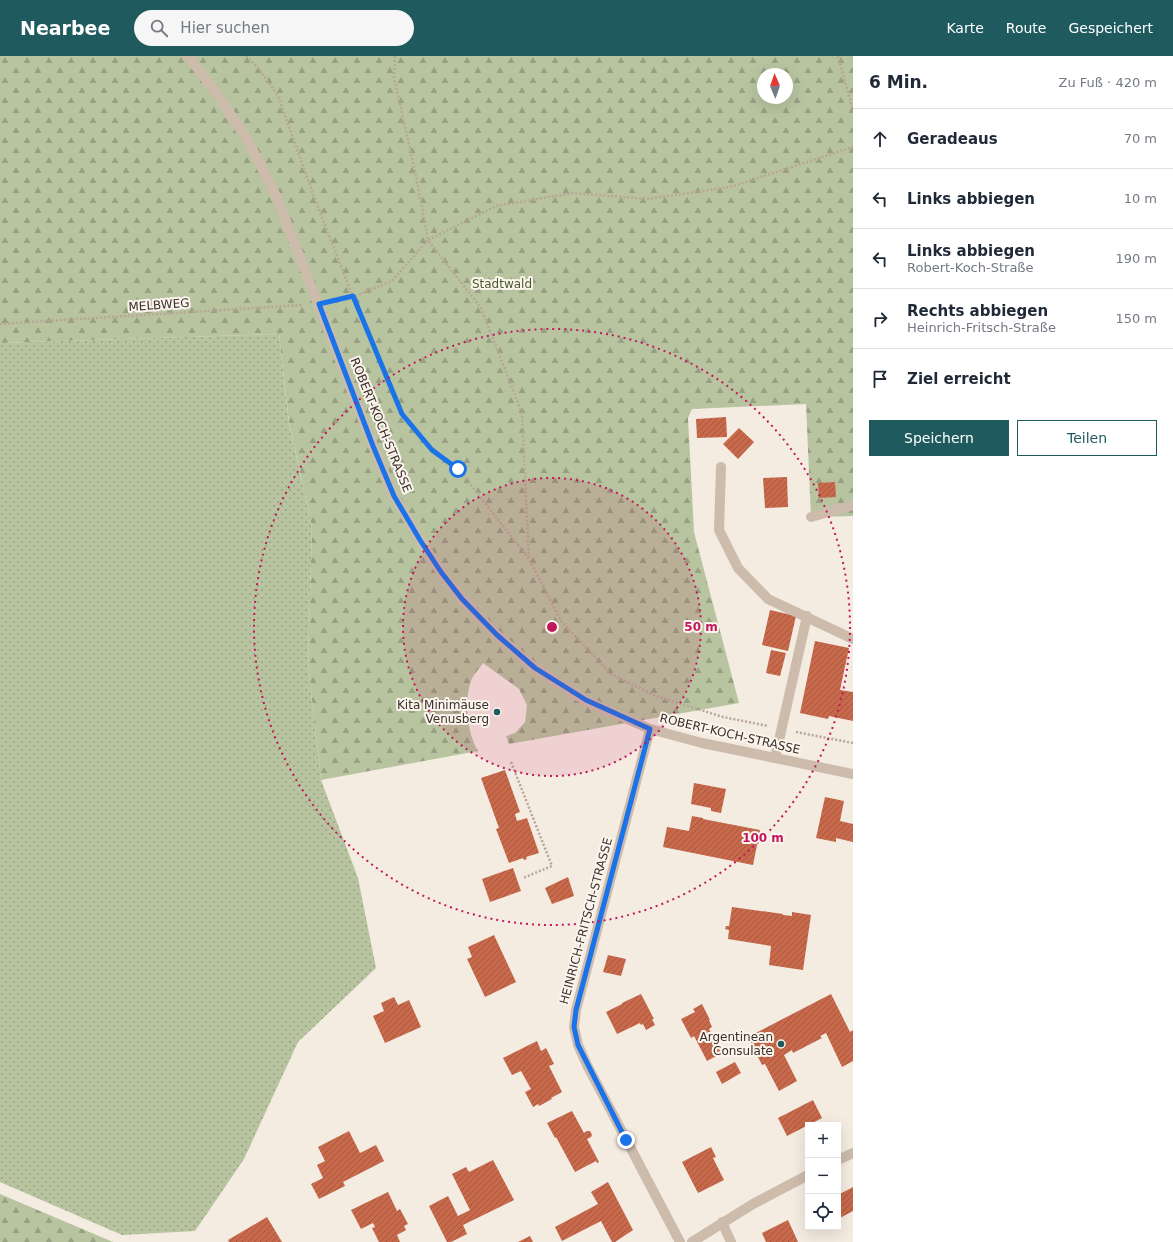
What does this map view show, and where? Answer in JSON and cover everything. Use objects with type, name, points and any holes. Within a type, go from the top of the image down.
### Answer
[{"type":"street","name":"ROBERT-KOCH-STRASSE","points":[[188,56],[218,94],[248,141],[277,198],[373,446],[394,496],[441,572],[462,599],[497,635],[535,668],[586,700],[650,729],[702,743],[853,774]]},
{"type":"street","points":[[722,467],[719,530],[738,568],[768,599],[853,639]]},
{"type":"street","points":[[811,518],[853,504]]},
{"type":"street","points":[[775,758],[806,616]]},
{"type":"street","name":"HEINRICH-FRITSCH-STRASSE","points":[[650,729],[578,1003],[574,1027],[578,1045],[587,1065],[680,1242]]},
{"type":"street","points":[[841,1159],[853,1153]]},
{"type":"street","points":[[692,1242],[722,1222],[805,1176]]},
{"type":"street","points":[[722,1222],[731,1242]]},
{"type":"path","points":[[246,56],[260,70],[278,96],[313,194],[402,414],[432,450],[458,469],[529,559],[561,621],[611,674],[656,696],[723,717],[853,743]]},
{"type":"path","points":[[395,56],[394,77],[416,176],[428,240],[480,308],[522,413],[529,559]]},
{"type":"path","points":[[838,56],[853,110]]},
{"type":"path","points":[[428,240],[496,206],[574,193],[648,199],[730,187],[853,147]]},
{"type":"path","name":"MELBWEG","points":[[0,324],[319,304],[353,296],[392,281],[428,240]]},
{"type":"path","points":[[510,762],[552,866],[523,878]]},
{"type":"green space","name":"Stadtwald","points":[[0,56],[853,56],[853,516],[811,517],[806,404],[692,409],[688,418],[694,532],[739,703],[509,744],[506,736],[515,733],[525,722],[527,705],[519,689],[483,663],[472,679],[467,707],[471,736],[478,751],[321,780],[308,664],[312,527],[289,422],[279,334],[0,343]]},
{"type":"green space","points":[[279,334],[289,423],[312,527],[308,664],[321,780],[358,878],[376,968],[298,1042],[244,1159],[195,1231],[122,1235],[0,1182],[0,343]]},
{"type":"green space","points":[[0,1194],[113,1242],[0,1242]]},
{"type":"building","points":[[726,417],[727,437],[697,438],[696,419]]},
{"type":"building","points":[[739,428],[754,442],[738,459],[723,444]]},
{"type":"building","points":[[787,477],[788,507],[765,508],[763,478]]},
{"type":"building","points":[[835,482],[836,497],[819,498],[818,483]]},
{"type":"building","points":[[770,610],[796,616],[788,651],[762,645]]},
{"type":"building","points":[[815,641],[849,648],[840,690],[853,692],[853,721],[829,716],[828,719],[800,713]]},
{"type":"building","points":[[771,650],[786,653],[780,676],[766,673]]},
{"type":"building","points":[[505,770],[520,812],[515,814],[517,821],[527,818],[539,853],[526,857],[527,859],[524,860],[523,858],[509,863],[496,829],[499,828],[481,778]]},
{"type":"building","points":[[694,783],[726,789],[721,813],[711,811],[711,808],[691,804]]},
{"type":"building","points":[[825,797],[844,801],[840,821],[853,824],[853,842],[836,838],[836,842],[816,838]]},
{"type":"building","points":[[692,816],[760,830],[753,865],[663,847],[667,827],[689,831]]},
{"type":"building","points":[[513,868],[521,891],[490,902],[482,879]]},
{"type":"building","points":[[568,877],[574,896],[552,904],[545,888]]},
{"type":"building","points":[[732,907],[792,916],[792,912],[811,915],[803,970],[769,965],[771,946],[728,939],[729,930],[725,929],[726,926],[729,926]]},
{"type":"building","points":[[494,935],[516,982],[485,997],[467,959],[472,957],[468,947]]},
{"type":"building","points":[[608,955],[626,959],[621,976],[603,972]]},
{"type":"building","points":[[641,994],[654,1019],[652,1019],[655,1025],[646,1030],[643,1024],[641,1025],[640,1023],[617,1034],[606,1012]]},
{"type":"building","name":"Argentinean Consulate","points":[[831,994],[850,1032],[853,1030],[853,1061],[842,1067],[826,1033],[820,1036],[822,1038],[793,1053],[792,1050],[784,1055],[797,1081],[779,1091],[765,1064],[762,1065],[748,1037]]},
{"type":"building","points":[[394,997],[398,1005],[409,1000],[421,1027],[385,1043],[373,1016],[384,1011],[381,1003]]},
{"type":"building","points":[[702,1004],[712,1027],[709,1029],[722,1053],[707,1061],[694,1036],[691,1038],[681,1019],[695,1012],[693,1009]]},
{"type":"building","points":[[537,1041],[541,1051],[546,1048],[554,1064],[549,1066],[562,1092],[539,1106],[538,1104],[533,1107],[525,1092],[531,1089],[521,1071],[512,1075],[503,1058]]},
{"type":"building","points":[[735,1062],[741,1073],[722,1084],[716,1072]]},
{"type":"building","points":[[813,1100],[822,1118],[814,1122],[805,1122],[805,1127],[787,1136],[778,1118]]},
{"type":"building","points":[[572,1111],[584,1133],[590,1131],[592,1135],[587,1139],[599,1162],[597,1163],[596,1161],[575,1172],[547,1123]]},
{"type":"building","points":[[349,1131],[360,1153],[376,1145],[384,1161],[343,1182],[345,1186],[319,1199],[311,1184],[323,1178],[317,1165],[325,1161],[318,1147]]},
{"type":"building","points":[[711,1147],[716,1157],[713,1158],[724,1180],[698,1193],[682,1162]]},
{"type":"building","points":[[493,1160],[514,1200],[463,1225],[467,1234],[451,1242],[447,1242],[429,1206],[448,1196],[458,1216],[470,1210],[452,1174],[466,1167],[469,1172]]},
{"type":"building","points":[[608,1182],[633,1230],[615,1242],[612,1242],[601,1221],[562,1241],[555,1227],[598,1204],[591,1192]]},
{"type":"building","points":[[853,1187],[853,1211],[841,1217],[841,1194]]},
{"type":"building","points":[[388,1192],[397,1211],[400,1209],[408,1224],[404,1226],[406,1230],[397,1235],[400,1242],[379,1242],[372,1228],[375,1227],[373,1223],[361,1229],[351,1210]]},
{"type":"building","points":[[267,1217],[282,1242],[229,1242],[228,1240]]},
{"type":"building","points":[[788,1220],[798,1242],[766,1242],[762,1233]]},
{"type":"building","points":[[530,1236],[533,1242],[518,1242]]},
{"type":"place","name":"Kita Minimäuse Venusberg","points":[[497,712]]},
{"type":"place","name":"Argentinean Consulate","points":[[781,1044]]},
{"type":"route","points":[[458,469],[432,450],[402,414],[353,296],[334,302],[319,304],[373,446],[394,496],[441,572],[462,599],[497,635],[535,668],[586,700],[650,729],[576,1010],[574,1027],[578,1045],[587,1065],[626,1140]]}]
